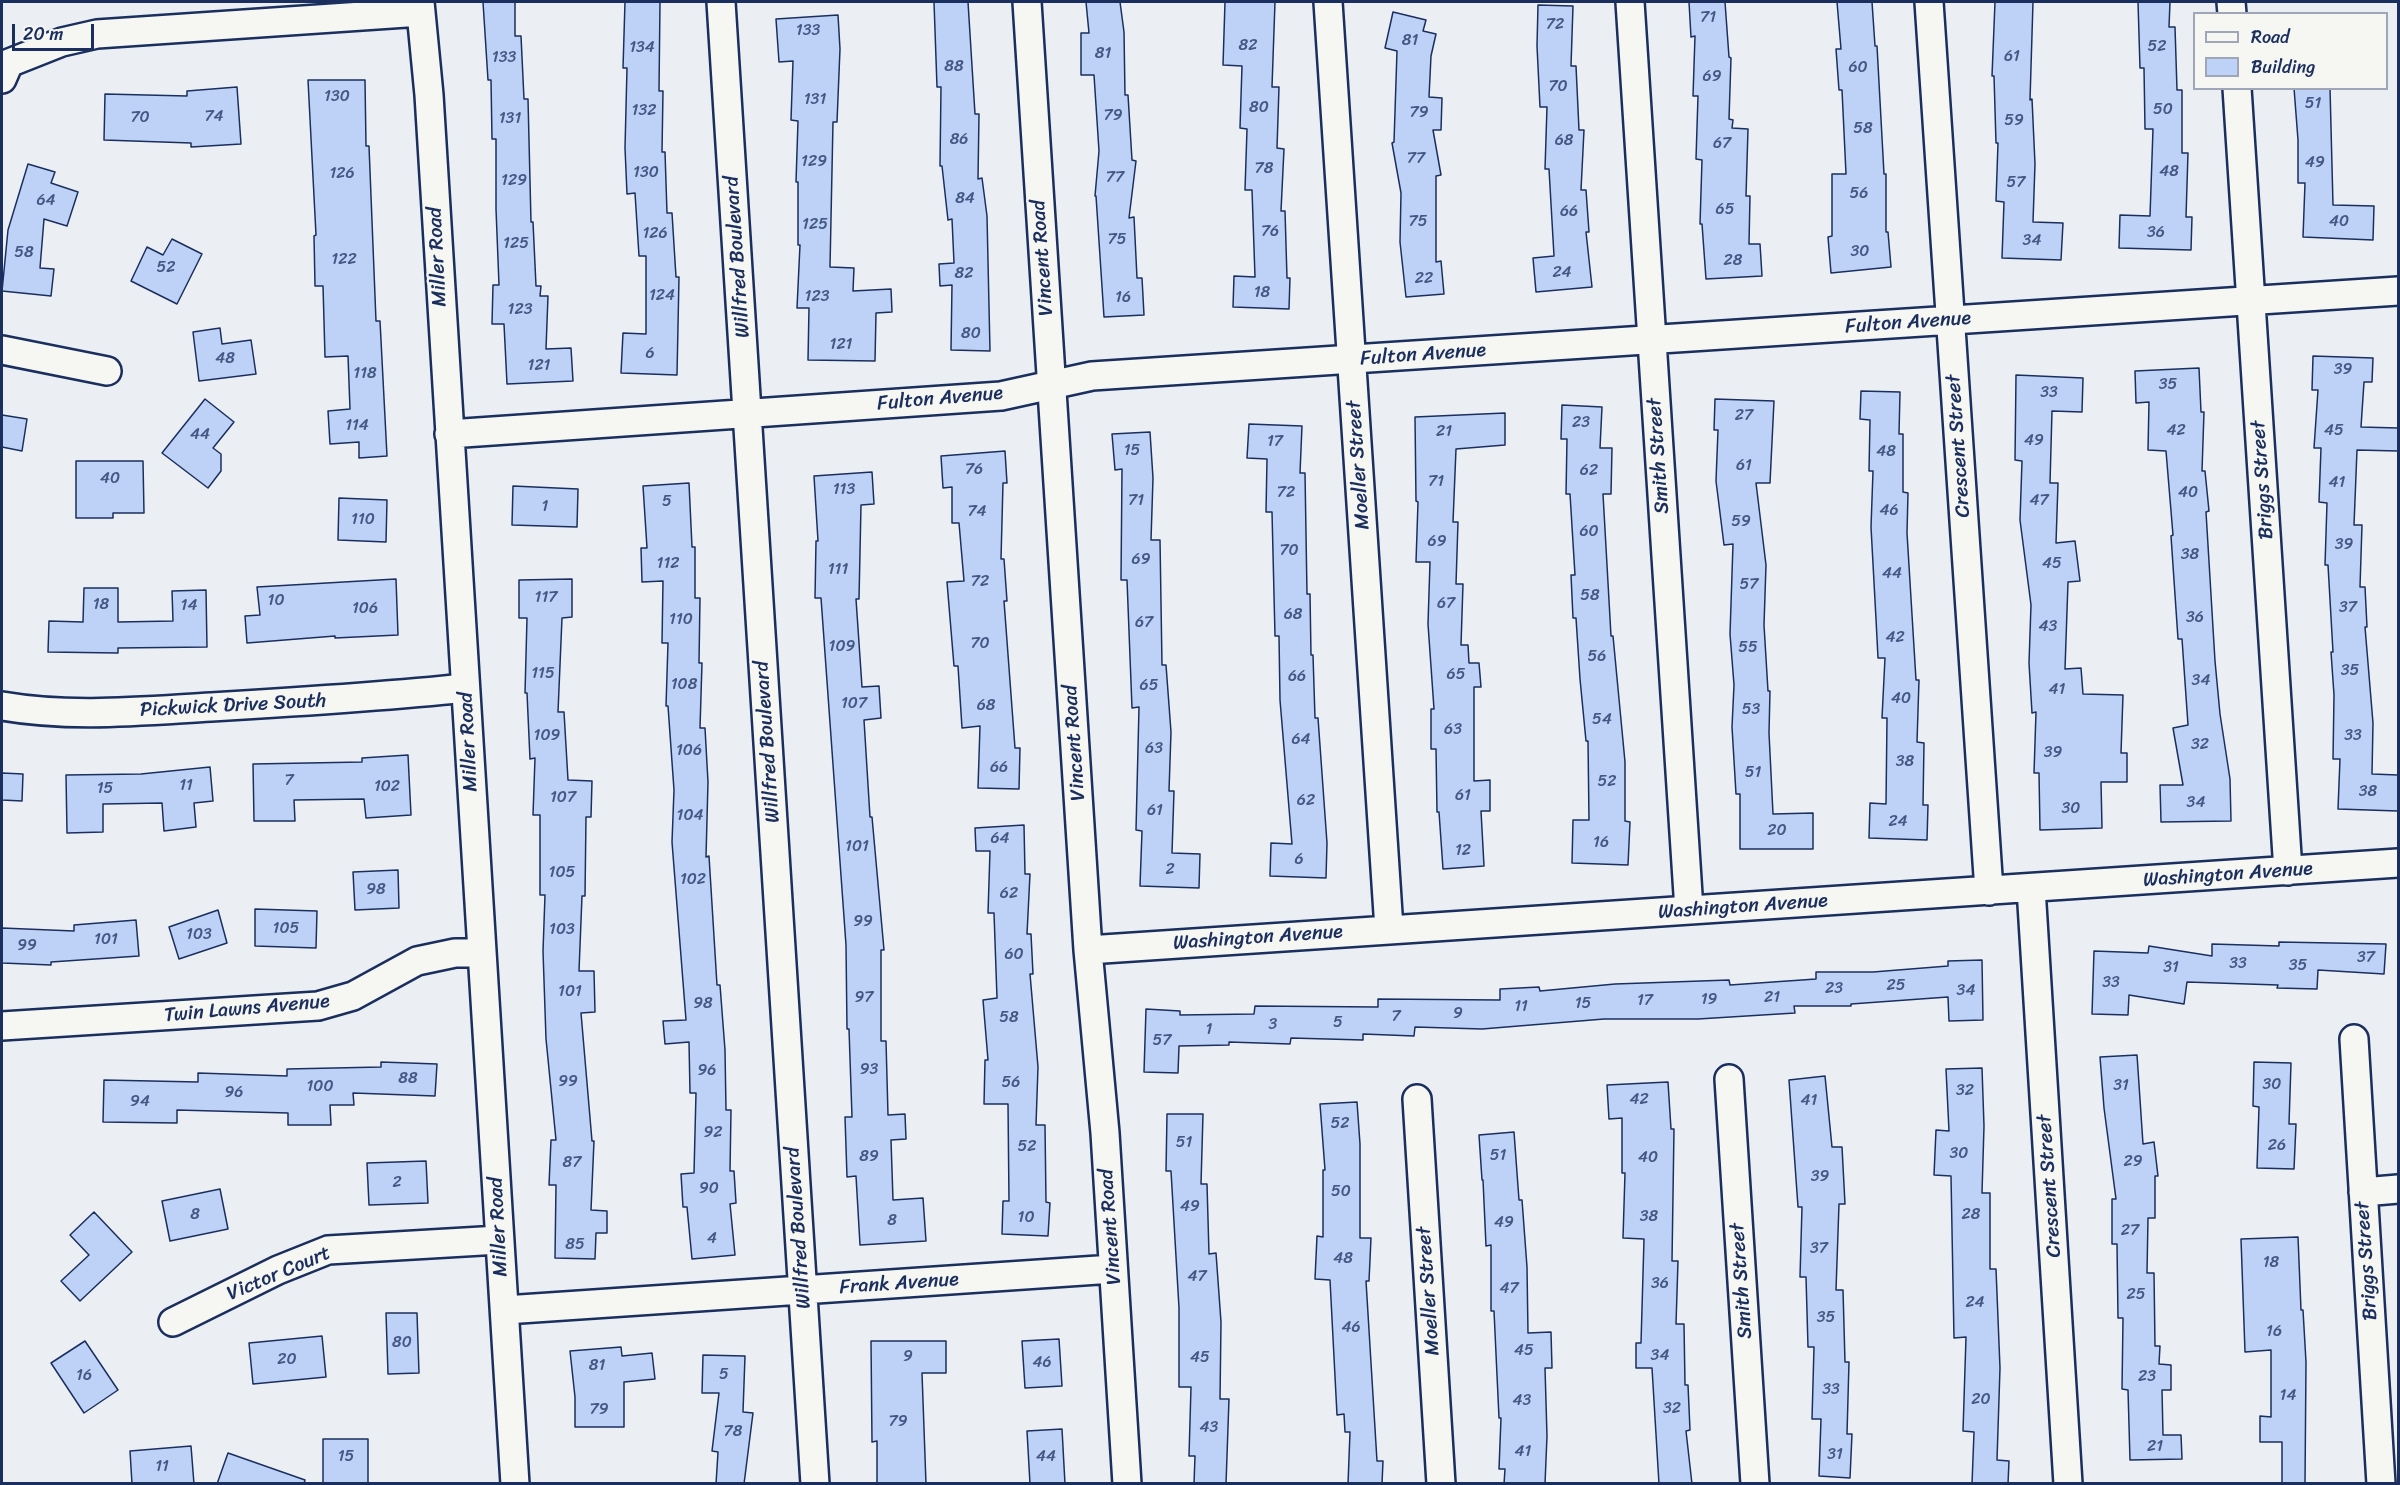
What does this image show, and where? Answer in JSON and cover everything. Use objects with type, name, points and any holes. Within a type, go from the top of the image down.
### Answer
[{"type":"street","name":"Willfred Boulevard","points":[[721,2],[815,1484]]},
{"type":"street","name":"Vincent Road","points":[[1027,2],[1088,950],[1105,1133],[1127,1484]]},
{"type":"street","name":"Moeller Street","points":[[1328,2],[1389,930]]},
{"type":"street","name":"Smith Street","points":[[1630,2],[1689,910]]},
{"type":"street","name":"Crescent Street","points":[[1929,2],[1989,891]]},
{"type":"street","points":[[2,79],[9,63],[62,42],[97,34],[420,7]]},
{"type":"street","name":"Miller Road","points":[[420,7],[429,94],[515,1484]]},
{"type":"street","name":"Briggs Street","points":[[2237,90],[2289,871]]},
{"type":"street","name":"Fulton Avenue","points":[[449,434],[1001,396],[1092,376],[2398,291]]},
{"type":"street","points":[[2,350],[107,371]]},
{"type":"street","name":"Pickwick Drive South","points":[[2,706],[34,712],[90,714],[375,697],[465,688]]},
{"type":"street","name":"Washington Avenue","points":[[1088,950],[2398,863]]},
{"type":"street","name":"Crescent Street","points":[[2031,888],[2068,1484]]},
{"type":"street","name":"Twin Lawns Avenue","points":[[2,1026],[318,1006],[353,996],[417,961],[455,953],[481,953]]},
{"type":"street","name":"Briggs Street","points":[[2354,1039],[2381,1484]]},
{"type":"street","name":"Smith Street","points":[[1729,1078],[1755,1484]]},
{"type":"street","name":"Moeller Street","points":[[1417,1099],[1441,1484]]},
{"type":"street","points":[[2363,1192],[2398,1190]]},
{"type":"street","name":"Victor Court","points":[[173,1322],[278,1270],[328,1250],[499,1240]]},
{"type":"street","name":"Frank Avenue","points":[[505,1310],[1113,1269]]},
{"type":"building","points":[[483,2],[515,2],[515,36],[521,36],[524,99],[528,99],[531,222],[533,222],[536,286],[541,286],[540,296],[548,296],[546,349],[571,348],[573,381],[507,384],[504,324],[492,324],[493,285],[499,285],[496,139],[492,139],[491,80],[488,80]]},
{"type":"building","points":[[625,2],[660,2],[659,91],[663,91],[662,152],[665,152],[667,213],[672,213],[676,277],[679,277],[677,375],[621,373],[623,333],[646,334],[646,256],[639,256],[635,193],[627,194],[625,148],[627,68],[623,68]]},
{"type":"building","points":[[934,2],[968,2],[975,114],[979,114],[978,179],[982,178],[987,216],[990,351],[951,350],[952,285],[940,286],[939,264],[954,263],[952,219],[948,220],[942,166],[940,166],[941,87],[937,87]]},
{"type":"building","points":[[1086,2],[1120,2],[1124,32],[1125,95],[1128,95],[1132,160],[1136,161],[1129,218],[1134,217],[1137,278],[1142,278],[1144,315],[1104,317],[1095,196],[1099,151],[1094,75],[1081,75],[1081,33],[1089,33]]},
{"type":"building","points":[[1225,2],[1275,2],[1272,87],[1279,87],[1277,148],[1284,149],[1281,211],[1285,211],[1287,278],[1290,278],[1289,309],[1233,307],[1234,276],[1255,277],[1252,190],[1245,190],[1247,129],[1240,128],[1242,66],[1223,65]]},
{"type":"building","points":[[1689,2],[1725,2],[1729,57],[1731,58],[1729,119],[1733,120],[1732,128],[1748,129],[1746,196],[1750,196],[1749,244],[1760,244],[1762,276],[1706,279],[1702,224],[1700,224],[1702,160],[1696,159],[1698,96],[1693,96],[1695,36],[1691,37]]},
{"type":"building","points":[[1837,2],[1872,2],[1875,46],[1877,46],[1884,174],[1886,174],[1886,232],[1888,232],[1891,267],[1831,273],[1828,237],[1832,236],[1832,174],[1846,174],[1842,90],[1839,90],[1836,49],[1841,49]]},
{"type":"building","points":[[1995,2],[2033,2],[2030,100],[2032,99],[2035,164],[2033,222],[2063,223],[2061,260],[2002,258],[2004,202],[1996,201],[1998,143],[1996,143],[1994,76],[1992,76]]},
{"type":"building","points":[[2138,2],[2170,2],[2169,27],[2175,27],[2177,90],[2182,90],[2182,153],[2188,153],[2186,217],[2192,217],[2191,250],[2119,248],[2120,215],[2150,216],[2153,129],[2145,129],[2144,68],[2140,68]]},
{"type":"building","points":[[1538,5],[1573,6],[1571,66],[1576,66],[1579,130],[1584,130],[1581,190],[1586,190],[1589,232],[1586,232],[1592,287],[1536,292],[1533,258],[1554,256],[1549,169],[1545,169],[1547,107],[1540,107],[1537,46]]},
{"type":"building","points":[[1393,12],[1426,20],[1423,31],[1436,34],[1431,56],[1429,97],[1442,98],[1441,130],[1433,130],[1441,175],[1436,176],[1436,262],[1441,261],[1444,294],[1406,297],[1400,242],[1401,193],[1392,143],[1394,142],[1397,51],[1385,48]]},
{"type":"building","points":[[838,15],[840,49],[837,122],[833,122],[830,267],[854,268],[853,291],[891,289],[892,312],[876,313],[875,361],[808,360],[809,308],[797,308],[800,245],[798,245],[798,182],[796,182],[798,121],[791,120],[793,61],[779,62],[776,19]]},
{"type":"building","points":[[308,80],[365,80],[366,146],[369,146],[376,321],[380,321],[387,456],[359,458],[359,442],[330,444],[328,411],[350,409],[348,356],[325,357],[323,286],[315,286],[314,236],[316,235]]},
{"type":"building","points":[[237,87],[241,144],[191,147],[191,143],[104,140],[105,94],[187,96],[187,91]]},
{"type":"building","points":[[2294,90],[2330,90],[2333,205],[2374,206],[2373,240],[2303,237],[2305,183],[2298,183]]},
{"type":"building","points":[[28,164],[55,172],[51,183],[78,192],[67,226],[44,219],[40,268],[54,269],[51,296],[2,291],[8,230]]},
{"type":"building","points":[[172,239],[202,254],[177,304],[131,281],[147,247],[163,255]]},
{"type":"building","points":[[220,328],[222,344],[251,340],[256,374],[199,381],[193,332]]},
{"type":"building","points":[[2313,356],[2373,358],[2372,382],[2364,382],[2361,427],[2398,428],[2398,451],[2357,450],[2354,525],[2362,525],[2360,587],[2365,587],[2367,627],[2365,627],[2373,723],[2372,774],[2398,775],[2398,811],[2338,809],[2340,759],[2333,759],[2334,695],[2331,652],[2333,652],[2328,565],[2325,565],[2327,503],[2319,502],[2321,448],[2314,448],[2318,390],[2312,390]]},
{"type":"building","points":[[2199,368],[2201,412],[2204,412],[2202,471],[2205,471],[2209,511],[2206,512],[2215,661],[2230,779],[2231,821],[2161,822],[2160,785],[2183,785],[2173,728],[2188,725],[2182,639],[2178,639],[2166,451],[2148,450],[2149,402],[2136,403],[2135,371]]},
{"type":"building","points":[[2016,375],[2083,378],[2082,412],[2052,411],[2050,483],[2058,483],[2056,543],[2075,541],[2080,581],[2068,582],[2065,669],[2081,668],[2083,694],[2123,695],[2121,753],[2127,753],[2127,782],[2101,782],[2102,828],[2040,830],[2039,773],[2034,773],[2036,712],[2032,713],[2029,663],[2031,605],[2020,520],[2022,461],[2015,460]]},
{"type":"building","points":[[1861,391],[1900,392],[1899,434],[1903,434],[1903,492],[1908,493],[1907,533],[1916,680],[1919,680],[1917,742],[1924,743],[1923,805],[1928,805],[1927,840],[1869,838],[1870,803],[1886,804],[1887,718],[1882,718],[1885,658],[1878,658],[1871,527],[1873,471],[1869,471],[1870,420],[1860,419]]},
{"type":"building","points":[[205,399],[234,422],[213,448],[221,454],[221,471],[208,488],[162,453]]},
{"type":"building","points":[[1715,399],[1774,401],[1770,483],[1756,483],[1766,565],[1764,625],[1768,691],[1770,691],[1769,733],[1773,814],[1813,813],[1813,849],[1740,849],[1740,794],[1736,794],[1732,727],[1734,685],[1730,634],[1733,544],[1724,545],[1716,481],[1718,430],[1714,430]]},
{"type":"building","points":[[1562,405],[1602,407],[1600,448],[1612,448],[1611,494],[1603,494],[1611,636],[1613,636],[1625,762],[1625,821],[1630,822],[1628,865],[1572,863],[1573,820],[1589,820],[1588,741],[1586,741],[1576,618],[1573,618],[1571,575],[1575,575],[1570,494],[1566,494],[1567,439],[1561,439]]},
{"type":"building","points":[[1505,413],[1505,445],[1456,449],[1453,522],[1458,522],[1456,584],[1463,584],[1461,645],[1468,645],[1469,663],[1479,663],[1481,687],[1474,687],[1474,781],[1490,780],[1490,811],[1481,811],[1484,866],[1443,869],[1439,812],[1437,812],[1436,749],[1431,749],[1431,709],[1434,709],[1428,624],[1430,562],[1416,562],[1418,502],[1416,501],[1415,417]]},
{"type":"building","points":[[2,415],[27,419],[22,451],[2,447]]},
{"type":"building","points":[[1249,424],[1302,426],[1300,473],[1305,473],[1307,594],[1310,594],[1315,718],[1318,718],[1327,843],[1326,878],[1270,876],[1271,843],[1292,844],[1280,700],[1279,636],[1275,636],[1272,512],[1266,512],[1267,459],[1247,458]]},
{"type":"building","points":[[1150,432],[1153,478],[1151,540],[1160,540],[1162,665],[1166,665],[1171,732],[1169,791],[1174,791],[1172,853],[1200,854],[1199,888],[1140,886],[1142,831],[1136,830],[1139,707],[1132,708],[1127,580],[1121,580],[1122,469],[1115,470],[1112,434]]},
{"type":"building","points":[[1005,451],[1007,483],[1003,483],[1001,559],[1004,559],[1007,601],[1004,601],[1015,748],[1020,748],[1019,789],[978,788],[980,726],[962,728],[958,666],[954,666],[947,582],[964,581],[959,523],[952,523],[952,487],[943,488],[941,456]]},
{"type":"building","points":[[76,461],[143,461],[144,513],[113,513],[113,518],[76,518]]},
{"type":"building","points":[[872,472],[874,504],[861,505],[859,599],[856,599],[862,687],[879,686],[881,718],[864,720],[870,817],[872,817],[884,950],[881,950],[881,1041],[886,1041],[888,1115],[905,1114],[906,1139],[891,1140],[893,1200],[923,1198],[926,1241],[860,1245],[856,1176],[847,1177],[845,1117],[852,1117],[849,1029],[847,1029],[846,945],[821,598],[815,598],[816,541],[818,541],[814,476]]},
{"type":"building","points":[[689,483],[692,547],[695,547],[695,598],[700,598],[699,663],[702,663],[700,728],[705,728],[708,782],[706,857],[709,856],[717,985],[720,985],[725,1050],[726,1110],[731,1110],[730,1171],[734,1171],[736,1203],[730,1204],[735,1255],[692,1259],[687,1207],[683,1207],[681,1174],[694,1173],[696,1093],[690,1093],[689,1042],[665,1044],[663,1021],[686,1020],[672,842],[674,790],[668,706],[666,706],[668,643],[662,643],[663,581],[642,582],[641,548],[647,548],[643,486]]},
{"type":"building","points":[[513,486],[578,489],[577,527],[512,525]]},
{"type":"building","points":[[339,498],[387,500],[386,542],[338,540]]},
{"type":"building","points":[[396,579],[398,635],[335,638],[335,636],[247,643],[245,616],[260,615],[257,587]]},
{"type":"building","points":[[572,579],[572,617],[562,618],[558,712],[564,712],[568,780],[592,781],[591,817],[586,817],[585,896],[582,896],[579,971],[594,971],[595,1012],[581,1013],[592,1141],[594,1141],[591,1210],[607,1211],[607,1233],[596,1233],[595,1259],[555,1258],[556,1185],[549,1185],[551,1140],[556,1140],[546,1039],[543,951],[545,895],[540,895],[540,815],[533,815],[535,758],[530,759],[527,693],[525,693],[527,618],[519,618],[519,580]]},
{"type":"building","points":[[84,588],[118,588],[118,622],[173,621],[172,591],[206,590],[207,647],[118,648],[118,653],[48,652],[49,621],[83,622]]},
{"type":"building","points":[[408,755],[411,815],[366,818],[364,799],[294,800],[295,821],[254,821],[253,764],[362,762],[362,758]]},
{"type":"building","points":[[210,767],[213,801],[194,803],[196,827],[164,831],[162,803],[103,804],[103,832],[67,833],[66,775],[141,774]]},
{"type":"building","points":[[2,773],[23,774],[22,801],[2,800]]},
{"type":"building","points":[[1024,825],[1025,874],[1030,874],[1027,934],[1031,934],[1033,974],[1030,974],[1038,1067],[1036,1125],[1045,1125],[1046,1202],[1050,1203],[1048,1236],[1002,1234],[1003,1201],[1009,1201],[1008,1104],[984,1104],[985,1060],[988,1060],[983,1000],[997,998],[994,913],[988,913],[990,851],[976,851],[975,828]]},
{"type":"building","points":[[398,870],[399,908],[355,910],[353,872]]},
{"type":"building","points":[[255,909],[317,911],[316,948],[255,946]]},
{"type":"building","points":[[218,910],[227,943],[179,959],[169,927]]},
{"type":"building","points":[[136,920],[139,956],[51,962],[51,965],[2,963],[2,928],[74,931],[74,925]]},
{"type":"building","points":[[2279,942],[2386,944],[2384,974],[2318,970],[2317,989],[2277,988],[2278,985],[2187,982],[2184,1004],[2129,995],[2128,1015],[2092,1014],[2094,951],[2148,953],[2149,946],[2212,956],[2212,944],[2279,946]]},
{"type":"building","points":[[1982,960],[1983,1020],[1949,1021],[1948,997],[1851,1004],[1851,1006],[1794,1006],[1795,1013],[1698,1019],[1604,1019],[1482,1029],[1415,1027],[1414,1036],[1363,1034],[1363,1040],[1291,1038],[1290,1044],[1229,1042],[1229,1045],[1179,1046],[1178,1073],[1144,1072],[1146,1009],[1180,1011],[1180,1015],[1254,1014],[1255,1006],[1378,1007],[1378,999],[1500,1000],[1500,989],[1539,987],[1540,991],[1615,984],[1729,980],[1730,985],[1816,979],[1816,972],[1873,972],[1948,966],[1948,961]]},
{"type":"building","points":[[2137,1055],[2143,1144],[2154,1142],[2158,1176],[2155,1176],[2155,1218],[2148,1218],[2147,1273],[2154,1273],[2155,1346],[2160,1346],[2159,1364],[2171,1365],[2171,1390],[2162,1390],[2163,1435],[2181,1435],[2182,1459],[2130,1460],[2128,1390],[2122,1389],[2123,1318],[2118,1318],[2117,1244],[2112,1244],[2112,1199],[2116,1199],[2100,1057]]},
{"type":"building","points":[[381,1062],[437,1064],[435,1096],[353,1093],[354,1105],[330,1105],[331,1125],[288,1125],[288,1113],[177,1110],[177,1123],[103,1122],[104,1080],[198,1082],[198,1073],[287,1076],[287,1069],[381,1067]]},
{"type":"building","points":[[2254,1062],[2291,1063],[2289,1124],[2296,1124],[2294,1169],[2257,1168],[2259,1107],[2253,1106]]},
{"type":"building","points":[[1982,1068],[1984,1126],[1982,1193],[1990,1193],[1990,1269],[1996,1269],[2000,1368],[1997,1460],[2009,1461],[2008,1484],[1972,1484],[1974,1432],[1963,1431],[1966,1337],[1954,1338],[1951,1176],[1934,1175],[1936,1130],[1949,1131],[1946,1069]]},
{"type":"building","points":[[1825,1076],[1832,1147],[1842,1147],[1845,1204],[1839,1204],[1836,1290],[1843,1290],[1845,1362],[1849,1362],[1847,1434],[1852,1434],[1850,1478],[1819,1476],[1821,1419],[1812,1419],[1814,1347],[1808,1347],[1806,1277],[1800,1277],[1802,1207],[1798,1207],[1789,1080]]},
{"type":"building","points":[[1668,1082],[1671,1129],[1674,1129],[1672,1261],[1678,1261],[1676,1324],[1684,1324],[1685,1385],[1688,1385],[1690,1430],[1686,1431],[1692,1484],[1659,1484],[1652,1368],[1636,1368],[1636,1343],[1641,1343],[1644,1239],[1623,1238],[1625,1173],[1622,1173],[1622,1118],[1609,1119],[1607,1085]]},
{"type":"building","points":[[1357,1102],[1360,1144],[1360,1238],[1371,1238],[1369,1281],[1366,1281],[1377,1461],[1383,1461],[1382,1484],[1348,1484],[1350,1432],[1345,1432],[1344,1414],[1337,1415],[1330,1280],[1315,1279],[1317,1236],[1323,1237],[1323,1170],[1325,1170],[1320,1104]]},
{"type":"building","points":[[1167,1114],[1203,1114],[1201,1184],[1207,1184],[1209,1254],[1216,1253],[1221,1322],[1220,1399],[1229,1399],[1226,1484],[1194,1484],[1195,1456],[1189,1456],[1191,1387],[1179,1387],[1179,1308],[1171,1171],[1166,1171]]},
{"type":"building","points":[[1514,1132],[1527,1267],[1528,1333],[1551,1332],[1552,1368],[1545,1368],[1547,1436],[1545,1484],[1504,1484],[1505,1469],[1499,1469],[1501,1418],[1499,1418],[1494,1311],[1491,1311],[1491,1245],[1486,1246],[1479,1135]]},
{"type":"building","points":[[426,1161],[428,1203],[369,1205],[367,1163]]},
{"type":"building","points":[[220,1189],[228,1229],[170,1241],[162,1201]]},
{"type":"building","points":[[94,1212],[132,1252],[80,1301],[61,1281],[89,1255],[70,1235]]},
{"type":"building","points":[[2298,1237],[2306,1362],[2305,1484],[2282,1484],[2282,1442],[2260,1442],[2260,1416],[2271,1417],[2271,1350],[2245,1352],[2241,1239]]},
{"type":"building","points":[[386,1313],[417,1313],[419,1373],[388,1374]]},
{"type":"building","points":[[322,1336],[326,1377],[253,1384],[249,1343]]},
{"type":"building","points":[[1059,1339],[1062,1386],[1025,1388],[1022,1341]]},
{"type":"building","points":[[85,1341],[118,1390],[84,1413],[51,1363]]},
{"type":"building","points":[[871,1341],[946,1341],[946,1373],[922,1373],[926,1484],[877,1484],[877,1441],[872,1442]]},
{"type":"building","points":[[621,1347],[622,1356],[652,1353],[655,1379],[624,1382],[624,1427],[575,1427],[575,1397],[570,1351]]},
{"type":"building","points":[[703,1355],[745,1356],[743,1412],[753,1413],[744,1484],[716,1484],[718,1452],[712,1451],[719,1393],[702,1393]]},
{"type":"building","points":[[1062,1429],[1065,1484],[1030,1484],[1027,1431]]},
{"type":"building","points":[[323,1439],[368,1439],[368,1484],[323,1484]]},
{"type":"building","points":[[191,1446],[194,1484],[132,1484],[130,1451]]},
{"type":"building","points":[[228,1453],[305,1480],[304,1484],[217,1484]]}]
